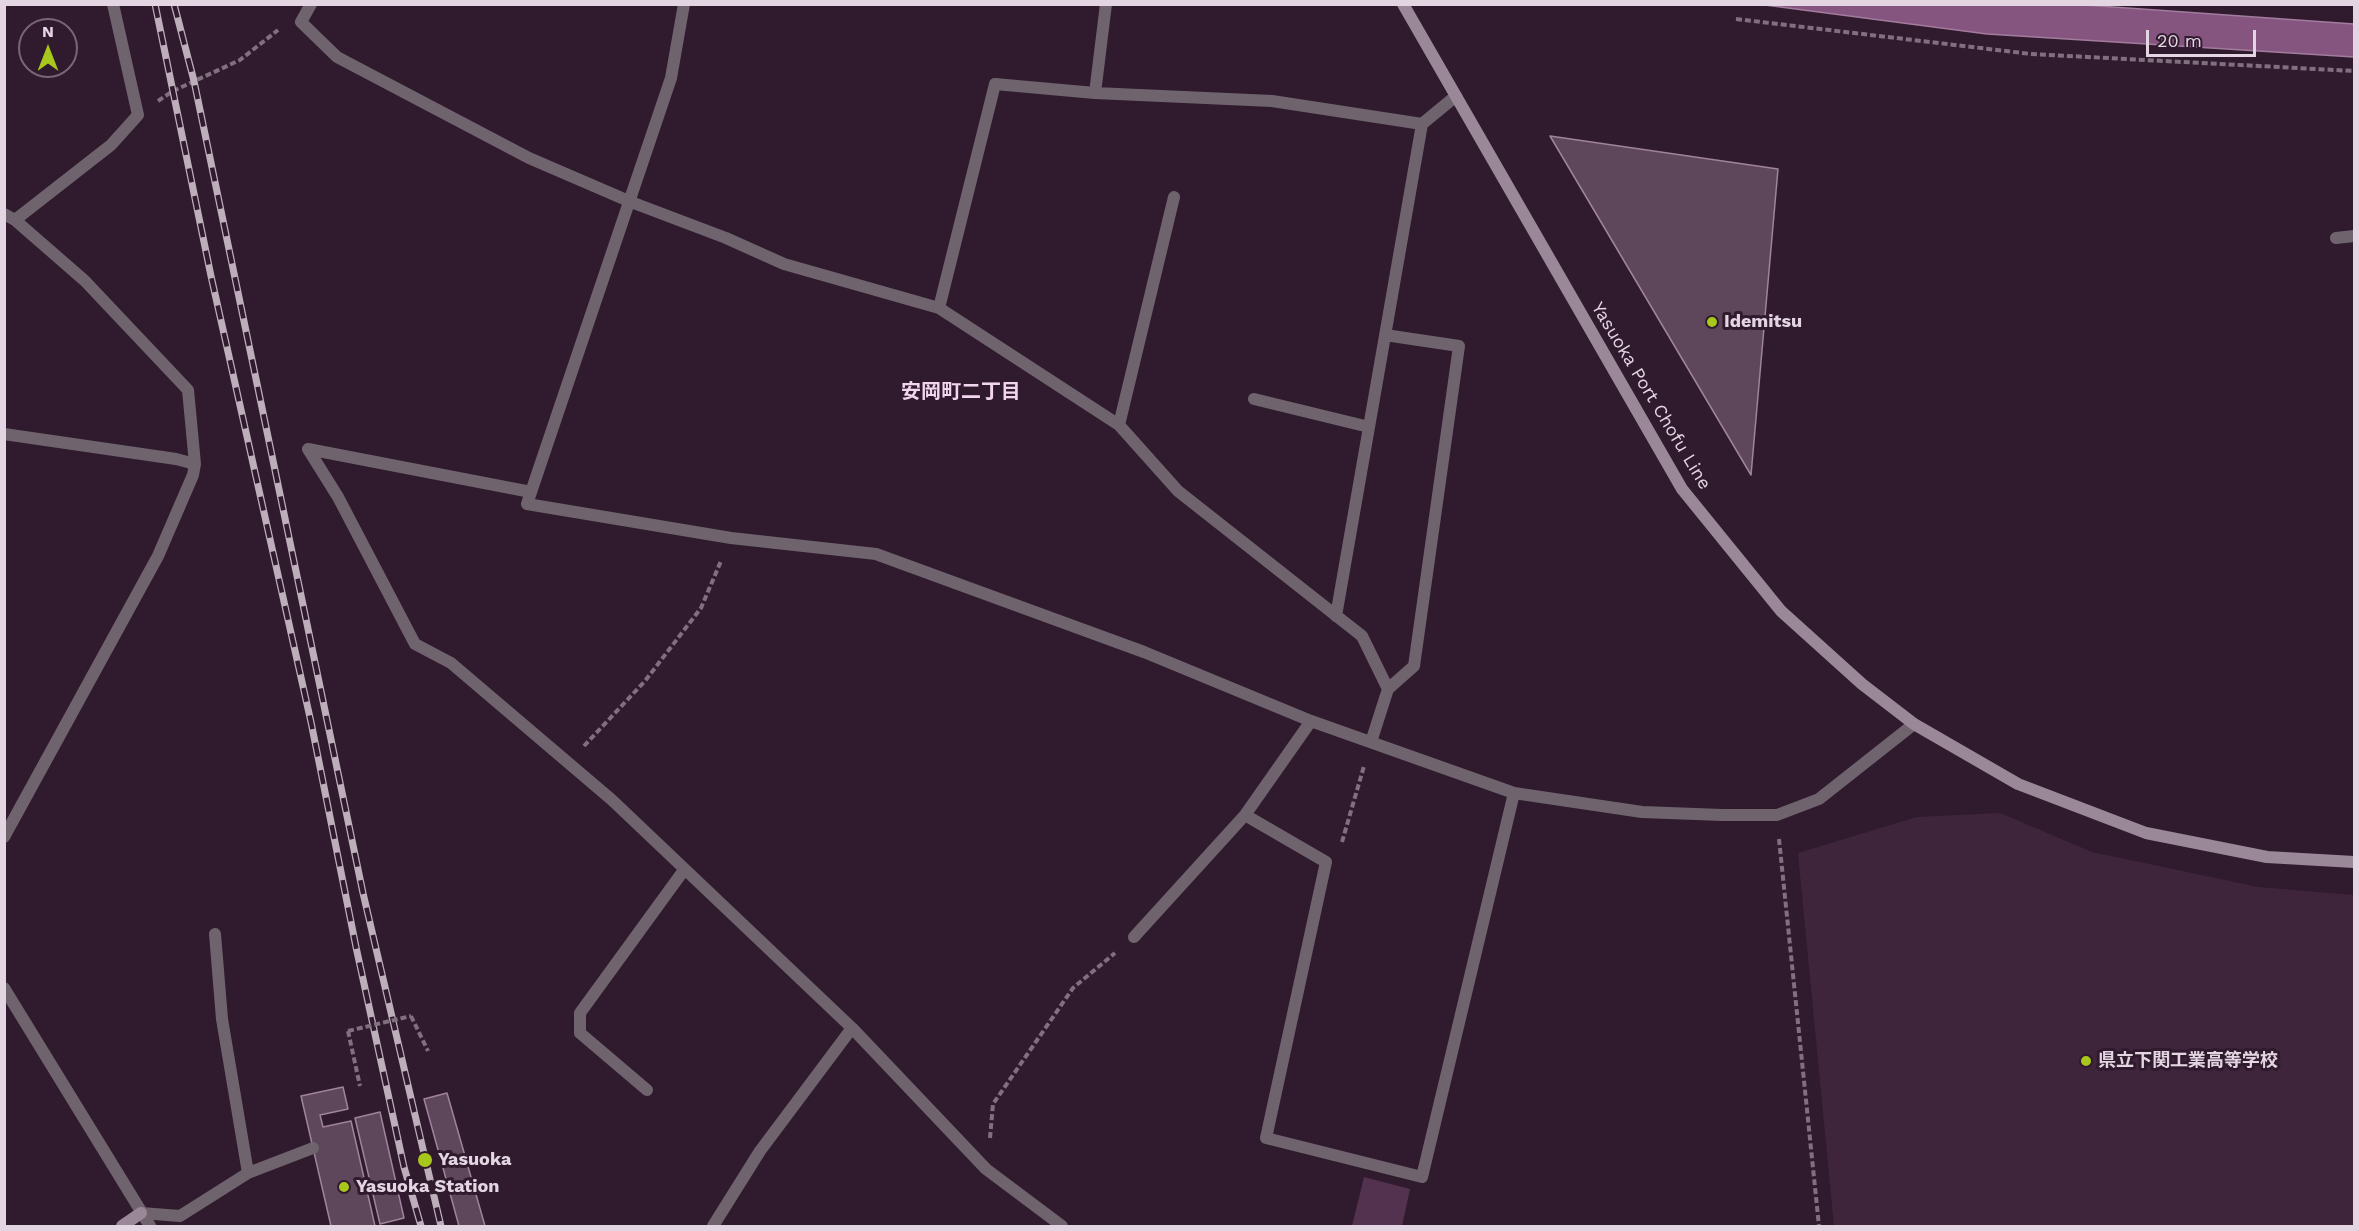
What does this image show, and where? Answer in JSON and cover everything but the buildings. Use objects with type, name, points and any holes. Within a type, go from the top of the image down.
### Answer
[{"type":"main road","name":"Yasuoka Port Chofu Line","points":[[1403,4],[1682,489],[1781,611],[1862,684],[1914,724],[2018,784],[2146,833],[2267,857],[2355,862]]},
{"type":"main road","points":[[122,1227],[141,1213]]},
{"type":"street","points":[[4,837],[158,556],[193,475],[195,464],[188,390],[85,281],[10,217],[111,145],[138,115],[113,4]]},
{"type":"street","points":[[311,4],[301,22],[337,57],[529,158],[784,264],[939,308],[1119,425],[1178,491],[1362,636],[1388,690]]},
{"type":"street","points":[[684,4],[671,78],[631,202],[527,504],[731,538],[876,554],[1144,652],[1311,720],[1514,793],[1642,812],[1777,815],[1819,799],[1914,724]]},
{"type":"street","points":[[1095,93],[1106,4]]},
{"type":"street","points":[[939,308],[995,84],[1095,93],[1272,101],[1422,124]]},
{"type":"street","points":[[1336,616],[1422,124],[1456,96]]},
{"type":"street","points":[[1119,425],[1174,197]]},
{"type":"street","points":[[2336,238],[2355,236]]},
{"type":"street","points":[[1371,742],[1388,690],[1414,666],[1459,346],[1384,335]]},
{"type":"street","points":[[1254,399],[1369,427]]},
{"type":"street","points":[[4,434],[176,459],[195,464]]},
{"type":"street","points":[[531,492],[308,448],[338,497],[415,644],[451,663],[612,800],[852,1028],[986,1169],[1062,1227]]},
{"type":"street","points":[[1134,937],[1245,815],[1311,720]]},
{"type":"street","points":[[1245,815],[1326,862],[1266,1138],[1422,1177],[1514,793]]},
{"type":"street","points":[[647,1090],[580,1033],[580,1013],[684,870]]},
{"type":"street","points":[[215,934],[222,1019],[248,1173]]},
{"type":"street","points":[[4,988],[150,1227]]},
{"type":"street","points":[[713,1227],[760,1151],[852,1028]]},
{"type":"street","points":[[141,1213],[180,1216],[248,1173],[313,1148]]},
{"type":"path","points":[[1736,19],[2031,54],[2355,71]]},
{"type":"path","points":[[138,115],[173,91],[240,60],[287,23],[301,22]]},
{"type":"path","points":[[568,764],[645,681],[701,608],[731,538]]},
{"type":"path","points":[[1326,862],[1338,852],[1371,742]]},
{"type":"path","points":[[1777,815],[1819,1227]]},
{"type":"path","points":[[986,1169],[993,1104],[1073,988],[1134,937]]},
{"type":"path","points":[[360,1086],[348,1031],[411,1016],[428,1052]]},
{"type":"shaded area","points":[[1765,5],[2085,5],[2354,24],[2354,57],[1987,34]]},
{"type":"shaded area","name":"県立下関工業高等学校","points":[[2000,813],[2092,852],[2258,887],[2354,895],[2354,1226],[1834,1226],[1798,853],[1917,817]]},
{"type":"shaded area","points":[[1364,1177],[1410,1189],[1402,1226],[1352,1226]]},
{"type":"railway","points":[[155,4],[211,276],[311,722],[356,947],[404,1167],[421,1226]]},
{"type":"railway","points":[[174,4],[194,81],[363,893],[441,1226]]},
{"type":"place","name":"Idemitsu","points":[[1712,322]]},
{"type":"place","name":"県立下関工業高等学校","points":[[2086,1061]]},
{"type":"place","name":"Yasuoka","points":[[425,1160]]},
{"type":"place","name":"Yasuoka Station","points":[[344,1187]]},
{"type":"district","name":"安岡町二丁目","points":[[961,392]]}]
